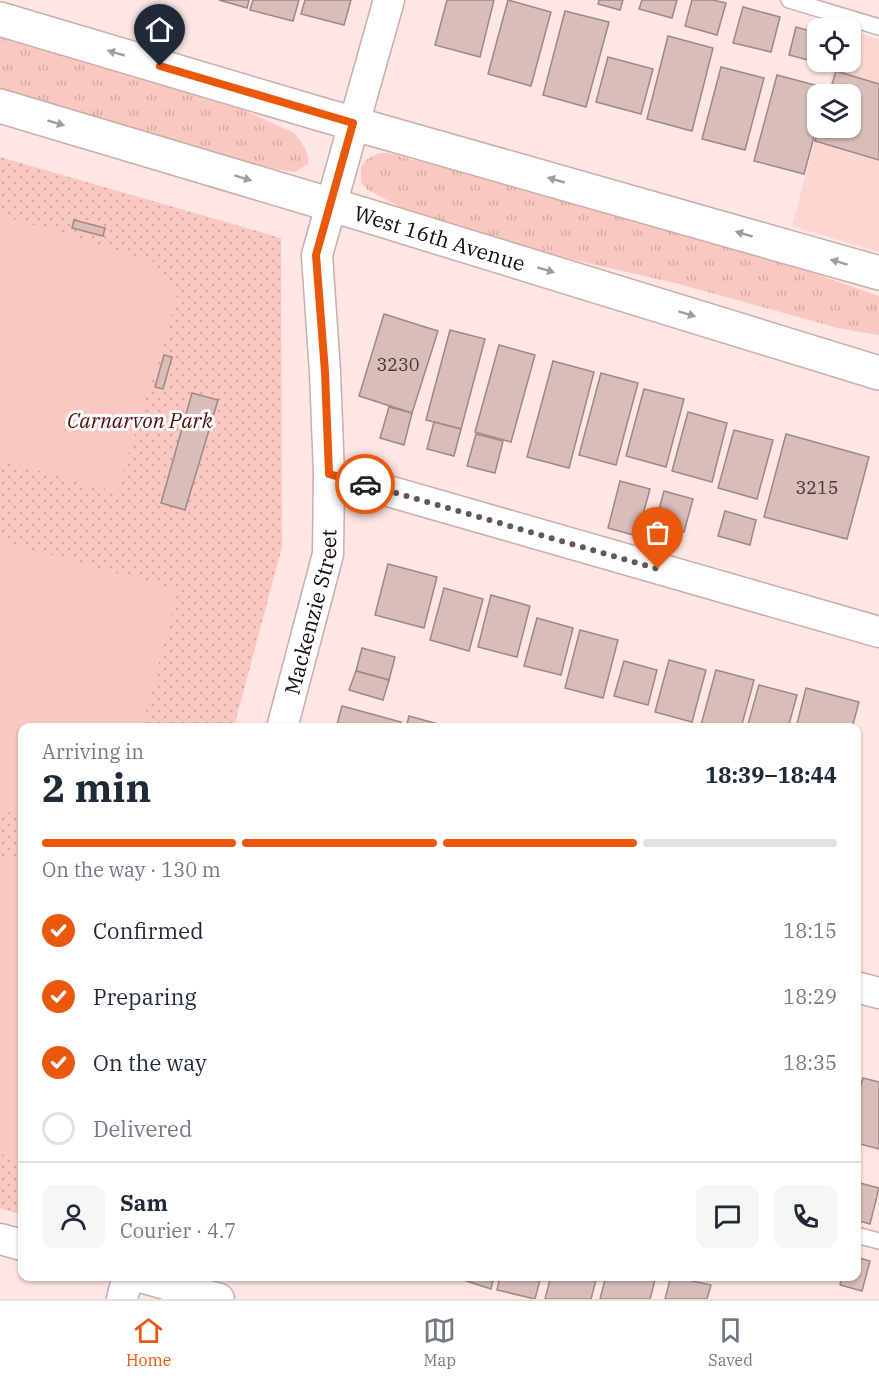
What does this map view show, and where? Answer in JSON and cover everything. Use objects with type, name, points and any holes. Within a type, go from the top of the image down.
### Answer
[{"type":"main road","points":[[0,19],[353,123],[879,273]]},
{"type":"main road","name":"West 16th Avenue","points":[[0,106],[330,204],[879,373]]},
{"type":"street","name":"Mackenzie Street","points":[[283,723],[328,554],[329,474],[325,372],[316,255],[389,0]]},
{"type":"street","points":[[329,474],[879,632]]},
{"type":"street","points":[[861,988],[879,993]]},
{"type":"street","points":[[0,1239],[18,1244]]},
{"type":"street","points":[[122,1299],[127,1281]]},
{"type":"street","points":[[155,1281],[219,1299]]},
{"type":"lane","points":[[789,0],[879,27]]},
{"type":"lane","points":[[861,1236],[879,1241]]},
{"type":"shaded area","points":[[861,34],[879,39],[879,252],[792,226],[815,138],[861,138],[861,84],[830,84],[832,72],[861,72]]},
{"type":"green space","points":[[0,32],[202,91],[294,133],[306,151],[308,164],[295,172],[202,156],[0,97]]},
{"type":"green space","points":[[379,153],[455,166],[755,253],[879,296],[879,335],[838,328],[679,284],[527,249],[421,218],[368,190],[361,183],[361,167],[366,160]]},
{"type":"green space","name":"Carnarvon Park","points":[[0,157],[281,238],[282,547],[235,723],[18,723],[18,1214],[0,1208]]},
{"type":"green space","points":[[0,215],[153,261],[177,296],[117,492],[0,460]]},
{"type":"green space","points":[[0,541],[178,590],[143,723],[18,723],[18,815],[0,810]]},
{"type":"green space","points":[[0,856],[18,861],[18,1159],[0,1154]]},
{"type":"building","points":[[219,0],[249,0],[247,8]]},
{"type":"building","points":[[253,0],[299,0],[293,21],[250,10]]},
{"type":"building","points":[[305,0],[351,0],[344,25],[301,14]]},
{"type":"building","points":[[447,0],[494,0],[480,57],[435,45]]},
{"type":"building","points":[[508,0],[551,12],[531,86],[488,74]]},
{"type":"building","points":[[599,0],[623,0],[620,10],[598,4]]},
{"type":"building","points":[[642,0],[677,0],[672,18],[639,9]]},
{"type":"building","points":[[692,0],[713,0],[726,3],[717,35],[685,26]]},
{"type":"building","points":[[743,7],[780,17],[771,52],[733,43]]},
{"type":"building","points":[[565,11],[609,22],[586,107],[543,95]]},
{"type":"building","points":[[796,27],[807,30],[807,60],[789,55]]},
{"type":"building","points":[[668,36],[713,48],[692,131],[647,119]]},
{"type":"building","points":[[608,57],[653,69],[641,114],[596,102]]},
{"type":"building","points":[[721,67],[764,78],[745,150],[702,139]]},
{"type":"building","points":[[836,72],[839,72],[879,84],[879,160],[815,141],[816,138],[861,138],[861,84],[832,84]]},
{"type":"building","points":[[777,75],[811,84],[807,84],[807,138],[814,138],[804,174],[754,161]]},
{"type":"building","points":[[74,220],[105,228],[103,236],[72,228]]},
{"type":"building","points":[[384,314],[438,331],[412,413],[359,396]]},
{"type":"building","points":[[450,330],[485,339],[461,429],[426,420]]},
{"type":"building","points":[[499,345],[535,355],[511,442],[475,432]]},
{"type":"building","points":[[164,355],[172,357],[163,389],[155,387]]},
{"type":"building","points":[[553,361],[594,372],[569,468],[527,457]]},
{"type":"building","points":[[601,373],[638,383],[616,465],[579,455]]},
{"type":"building","points":[[644,389],[684,399],[666,467],[626,456]]},
{"type":"building","points":[[192,393],[218,400],[185,510],[161,503]]},
{"type":"building","points":[[389,407],[412,413],[404,445],[380,438]]},
{"type":"building","points":[[688,412],[727,423],[712,482],[672,471]]},
{"type":"building","points":[[434,422],[461,429],[454,456],[427,449]]},
{"type":"building","points":[[734,430],[773,440],[757,499],[718,488]]},
{"type":"building","points":[[476,434],[503,441],[495,473],[467,466]]},
{"type":"building","points":[[786,434],[869,457],[847,539],[764,517]]},
{"type":"building","points":[[620,481],[650,489],[637,536],[608,528]]},
{"type":"building","points":[[664,491],[693,499],[684,532],[655,524]]},
{"type":"building","points":[[725,511],[756,520],[750,545],[718,536]]},
{"type":"building","points":[[388,564],[437,577],[424,628],[375,615]]},
{"type":"building","points":[[444,588],[483,599],[469,651],[430,640]]},
{"type":"building","points":[[491,595],[530,606],[517,657],[478,647]]},
{"type":"building","points":[[537,618],[573,628],[561,675],[524,666]]},
{"type":"building","points":[[580,630],[618,640],[603,698],[565,688]]},
{"type":"building","points":[[362,648],[395,657],[389,680],[356,671]]},
{"type":"building","points":[[669,660],[706,670],[692,722],[655,712]]},
{"type":"building","points":[[624,661],[657,670],[648,705],[614,696]]},
{"type":"building","points":[[716,670],[754,680],[742,723],[702,723]]},
{"type":"building","points":[[356,671],[389,680],[383,700],[349,690]]},
{"type":"building","points":[[759,685],[797,695],[789,723],[748,723]]},
{"type":"building","points":[[806,688],[859,702],[853,723],[797,723]]},
{"type":"building","points":[[342,706],[401,722],[401,723],[337,723]]},
{"type":"building","points":[[409,716],[434,723],[407,723]]},
{"type":"building","points":[[863,1078],[879,1082],[879,1149],[861,1144]]},
{"type":"building","points":[[861,1183],[879,1188],[870,1224],[861,1221]]},
{"type":"building","points":[[861,1258],[870,1261],[862,1291],[840,1285],[841,1281],[861,1281]]},
{"type":"building","points":[[466,1281],[493,1281],[491,1289]]},
{"type":"building","points":[[499,1281],[540,1281],[535,1299],[497,1290]]},
{"type":"building","points":[[550,1281],[596,1281],[591,1299],[545,1299]]},
{"type":"building","points":[[605,1281],[655,1281],[650,1299],[600,1299]]},
{"type":"building","points":[[670,1281],[693,1281],[711,1285],[707,1299],[665,1299]]},
{"type":"way so far","points":[[365,484],[658,569]]},
{"type":"route","points":[[160,66],[353,123],[316,255],[325,372],[329,474],[365,484]]}]
